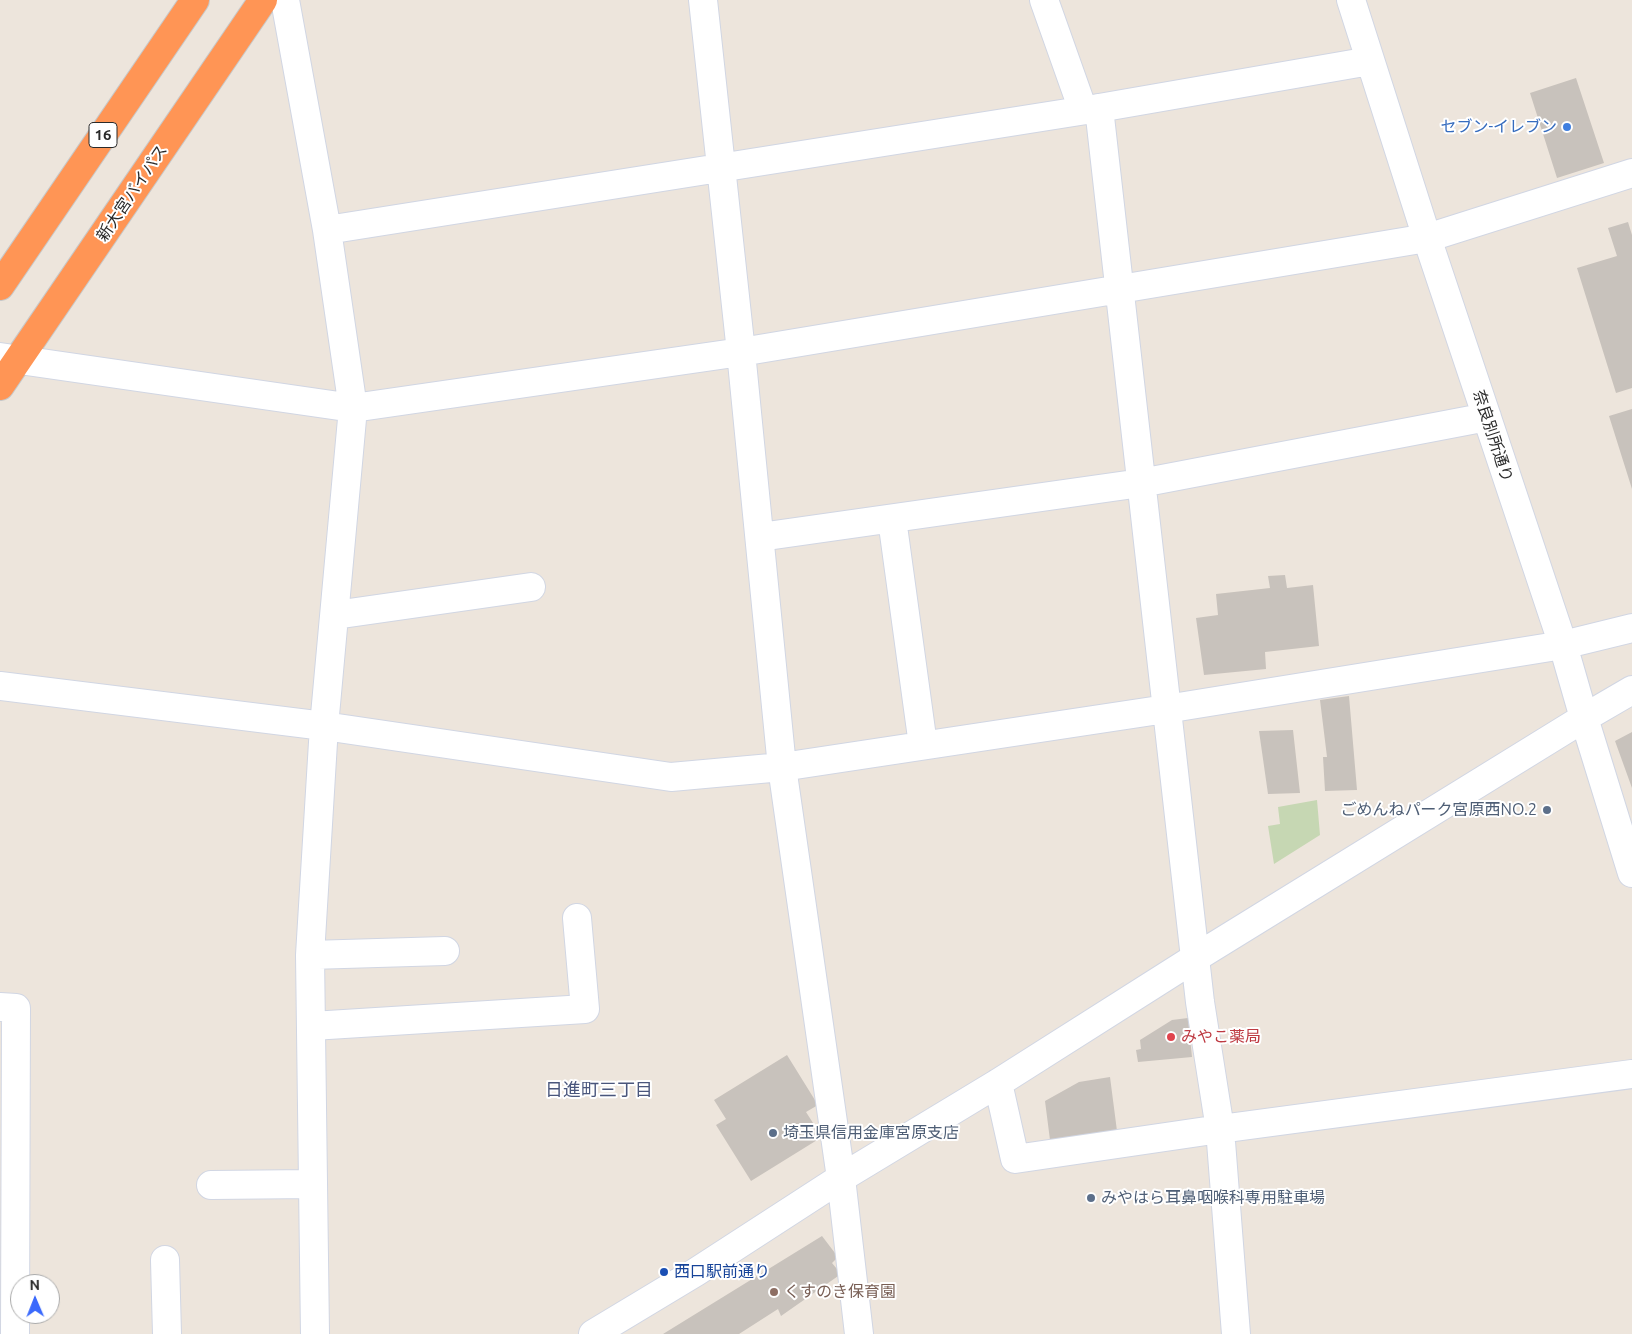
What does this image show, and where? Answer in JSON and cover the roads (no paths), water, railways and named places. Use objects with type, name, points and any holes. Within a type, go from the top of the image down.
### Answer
[{"type":"highway","name":"16","points":[[0,286],[196,0]]},
{"type":"highway","name":"新大宮バイパス","points":[[0,386],[9,358],[262,0]]},
{"type":"street","points":[[285,0],[327,230],[353,408],[324,726],[310,955],[315,1334]]},
{"type":"street","points":[[703,0],[722,167],[782,767],[842,1178],[859,1334]]},
{"type":"street","points":[[1044,0],[1091,109],[1118,288],[1200,1002],[1220,1129],[1236,1334]]},
{"type":"street","name":"奈良別所通り","points":[[1351,0],[1427,238],[1563,645],[1631,867]]},
{"type":"street","points":[[327,230],[1091,109],[1370,61]]},
{"type":"street","points":[[9,358],[353,408],[741,352],[1427,238],[1632,173]]},
{"type":"street","points":[[760,537],[1141,483],[1487,417]]},
{"type":"street","points":[[892,519],[923,745]]},
{"type":"street","points":[[335,615],[531,587]]},
{"type":"street","points":[[0,686],[324,726],[671,777],[782,767],[1166,709],[1563,645],[1632,628]]},
{"type":"street","points":[[594,1334],[696,1272],[842,1178],[998,1083],[1195,958],[1632,690]]},
{"type":"street","points":[[312,1026],[585,1009],[577,918]]},
{"type":"street","points":[[310,955],[445,951]]},
{"type":"street","points":[[0,1007],[16,1008],[15,1334]]},
{"type":"street","points":[[998,1083],[1015,1159],[1220,1129],[1632,1074]]},
{"type":"street","points":[[211,1185],[312,1184]]},
{"type":"street","points":[[165,1260],[167,1334]]},
{"type":"place","name":"セブン-イレブン","points":[[1567,127]]},
{"type":"place","name":"ごめんねパーク宮原西NO.2","points":[[1547,810]]},
{"type":"place","name":"みやこ薬局","points":[[1171,1037]]},
{"type":"place","name":"埼玉県信用金庫宮原支店","points":[[773,1133]]},
{"type":"place","name":"みやはら耳鼻咽喉科専用駐車場","points":[[1091,1198]]},
{"type":"place","name":"西口駅前通り","points":[[664,1272]]},
{"type":"place","name":"くすのき保育園","points":[[774,1292]]},
{"type":"district","name":"日進町三丁目","points":[[599,1090]]}]
